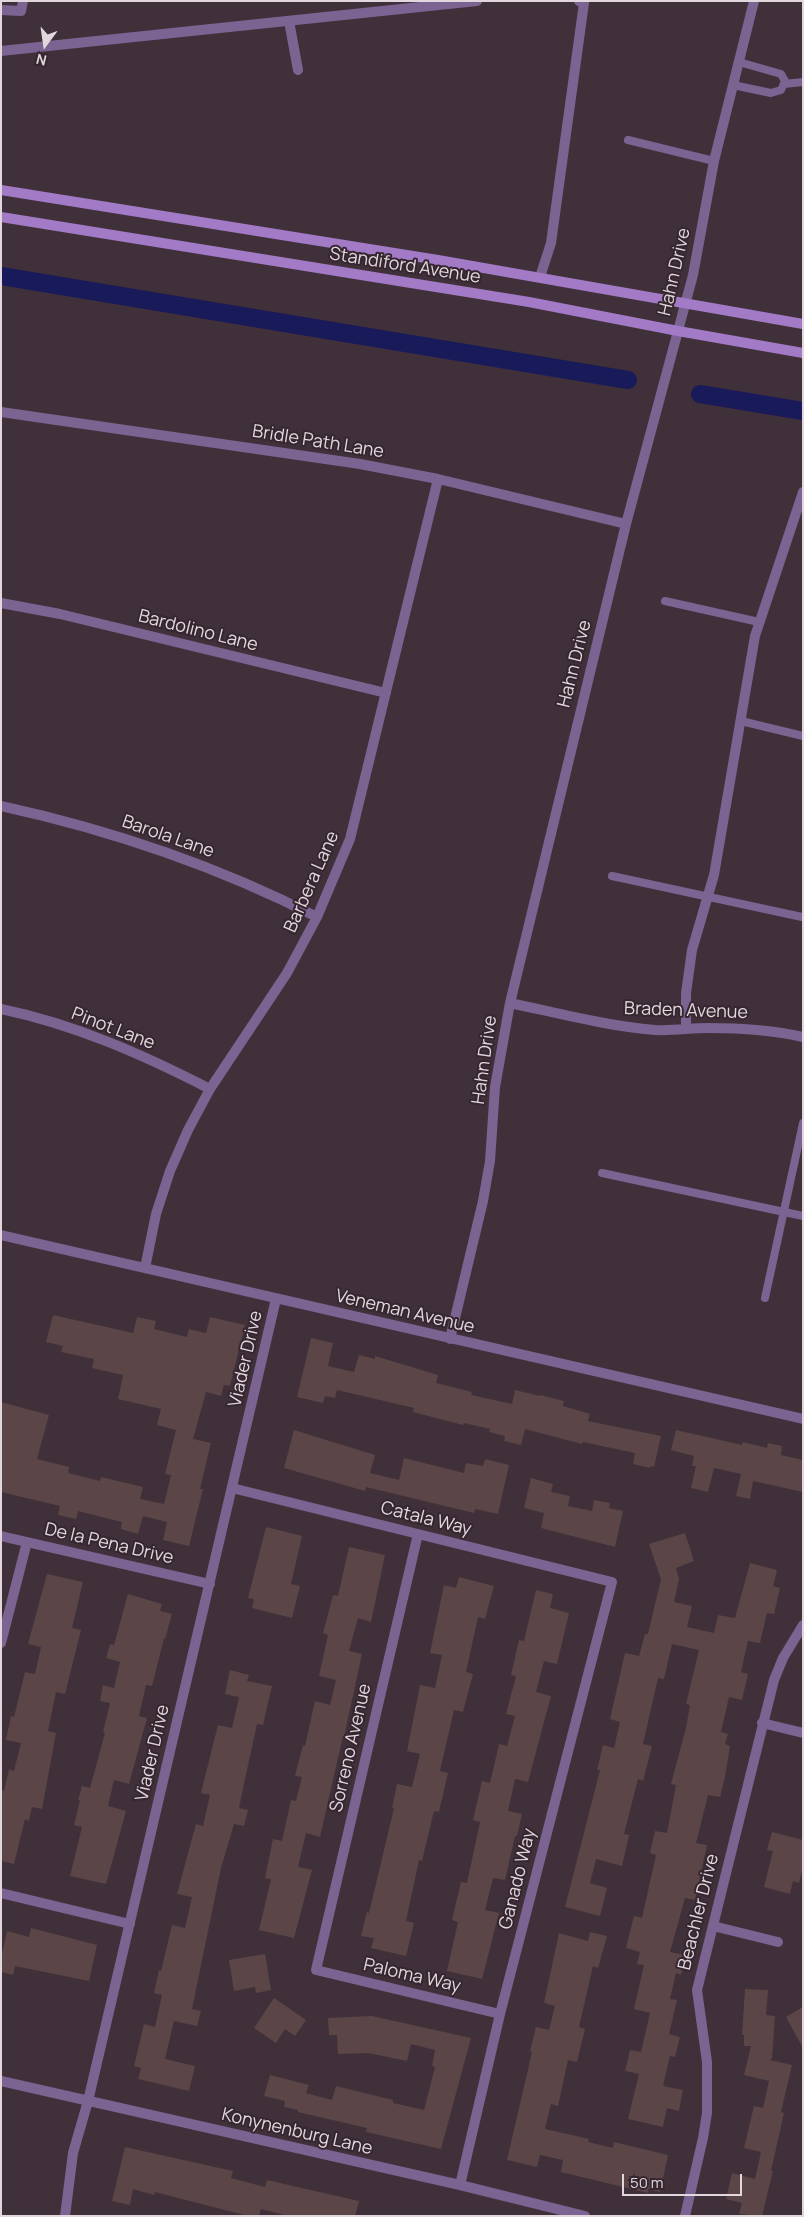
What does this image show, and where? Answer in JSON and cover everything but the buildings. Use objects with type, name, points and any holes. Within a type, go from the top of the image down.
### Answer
[{"type":"main road","name":"Standiford Avenue","points":[[1,190],[540,277],[686,305],[803,324]]},
{"type":"main road","name":"Standiford Avenue","points":[[1,217],[529,302],[678,331],[803,352]]},
{"type":"street","points":[[1,10],[20,11],[22,1]]},
{"type":"street","points":[[1,51],[477,1]]},
{"type":"street","points":[[540,277],[551,243],[584,2],[579,1]]},
{"type":"street","name":"Hahn Drive","points":[[450,1339],[488,1169],[495,1087],[510,1003],[626,524],[686,305],[714,161],[754,1]]},
{"type":"street","points":[[288,21],[298,70]]},
{"type":"street","name":"Bridle Path Lane","points":[[1,412],[360,464],[438,479],[626,524]]},
{"type":"street","name":"Barbera Lane","points":[[144,1268],[156,1214],[170,1171],[188,1130],[210,1089],[287,973],[317,917],[350,839],[438,479]]},
{"type":"street","points":[[686,1029],[686,993],[692,950],[714,875],[755,636],[803,492]]},
{"type":"street","name":"Bardolino Lane","points":[[1,603],[60,614],[386,693]]},
{"type":"street","name":"Barola Lane","points":[[1,806],[110,833],[177,856],[233,878],[317,917]]},
{"type":"street","name":"Braden Avenue","points":[[510,1003],[622,1027],[658,1030],[756,1030],[780,1032],[803,1037]]},
{"type":"street","name":"Pinot Lane","points":[[1,1009],[76,1031],[122,1048],[210,1089]]},
{"type":"street","name":"Veneman Avenue","points":[[1,1235],[803,1419]]},
{"type":"street","name":"Viader Drive","points":[[65,2216],[73,2153],[88,2101],[276,1299]]},
{"type":"street","name":"Catala Way","points":[[232,1488],[612,1582]]},
{"type":"street","name":"Sorreno Avenue","points":[[316,1970],[418,1534]]},
{"type":"street","name":"De la Pena Drive","points":[[1,1536],[210,1584]]},
{"type":"street","points":[[1,1643],[27,1542]]},
{"type":"street","name":"Ganado Way","points":[[460,2185],[500,2014],[612,1582]]},
{"type":"street","name":"Beachler Drive","points":[[685,2216],[707,2113],[707,2062],[697,1990],[774,1680],[783,1658],[803,1625]]},
{"type":"street","points":[[762,1723],[803,1733]]},
{"type":"street","points":[[1,1893],[130,1924]]},
{"type":"street","points":[[713,1926],[778,1942]]},
{"type":"street","name":"Paloma Way","points":[[316,1970],[500,2014]]},
{"type":"street","name":"Konynenburg Lane","points":[[1,2081],[460,2185],[585,2216]]},
{"type":"lane","points":[[733,84],[771,93],[781,90],[784,84],[784,77],[781,74],[739,62]]},
{"type":"lane","points":[[784,84],[803,82]]},
{"type":"lane","points":[[628,140],[714,161]]},
{"type":"lane","points":[[665,601],[759,622]]},
{"type":"lane","points":[[741,721],[803,736]]},
{"type":"lane","points":[[612,876],[802,917]]},
{"type":"lane","points":[[765,1298],[803,1123]]},
{"type":"lane","points":[[602,1173],[803,1216]]},
{"type":"waterway","points":[[1,276],[628,380]]},
{"type":"waterway","points":[[700,394],[803,411]]}]
